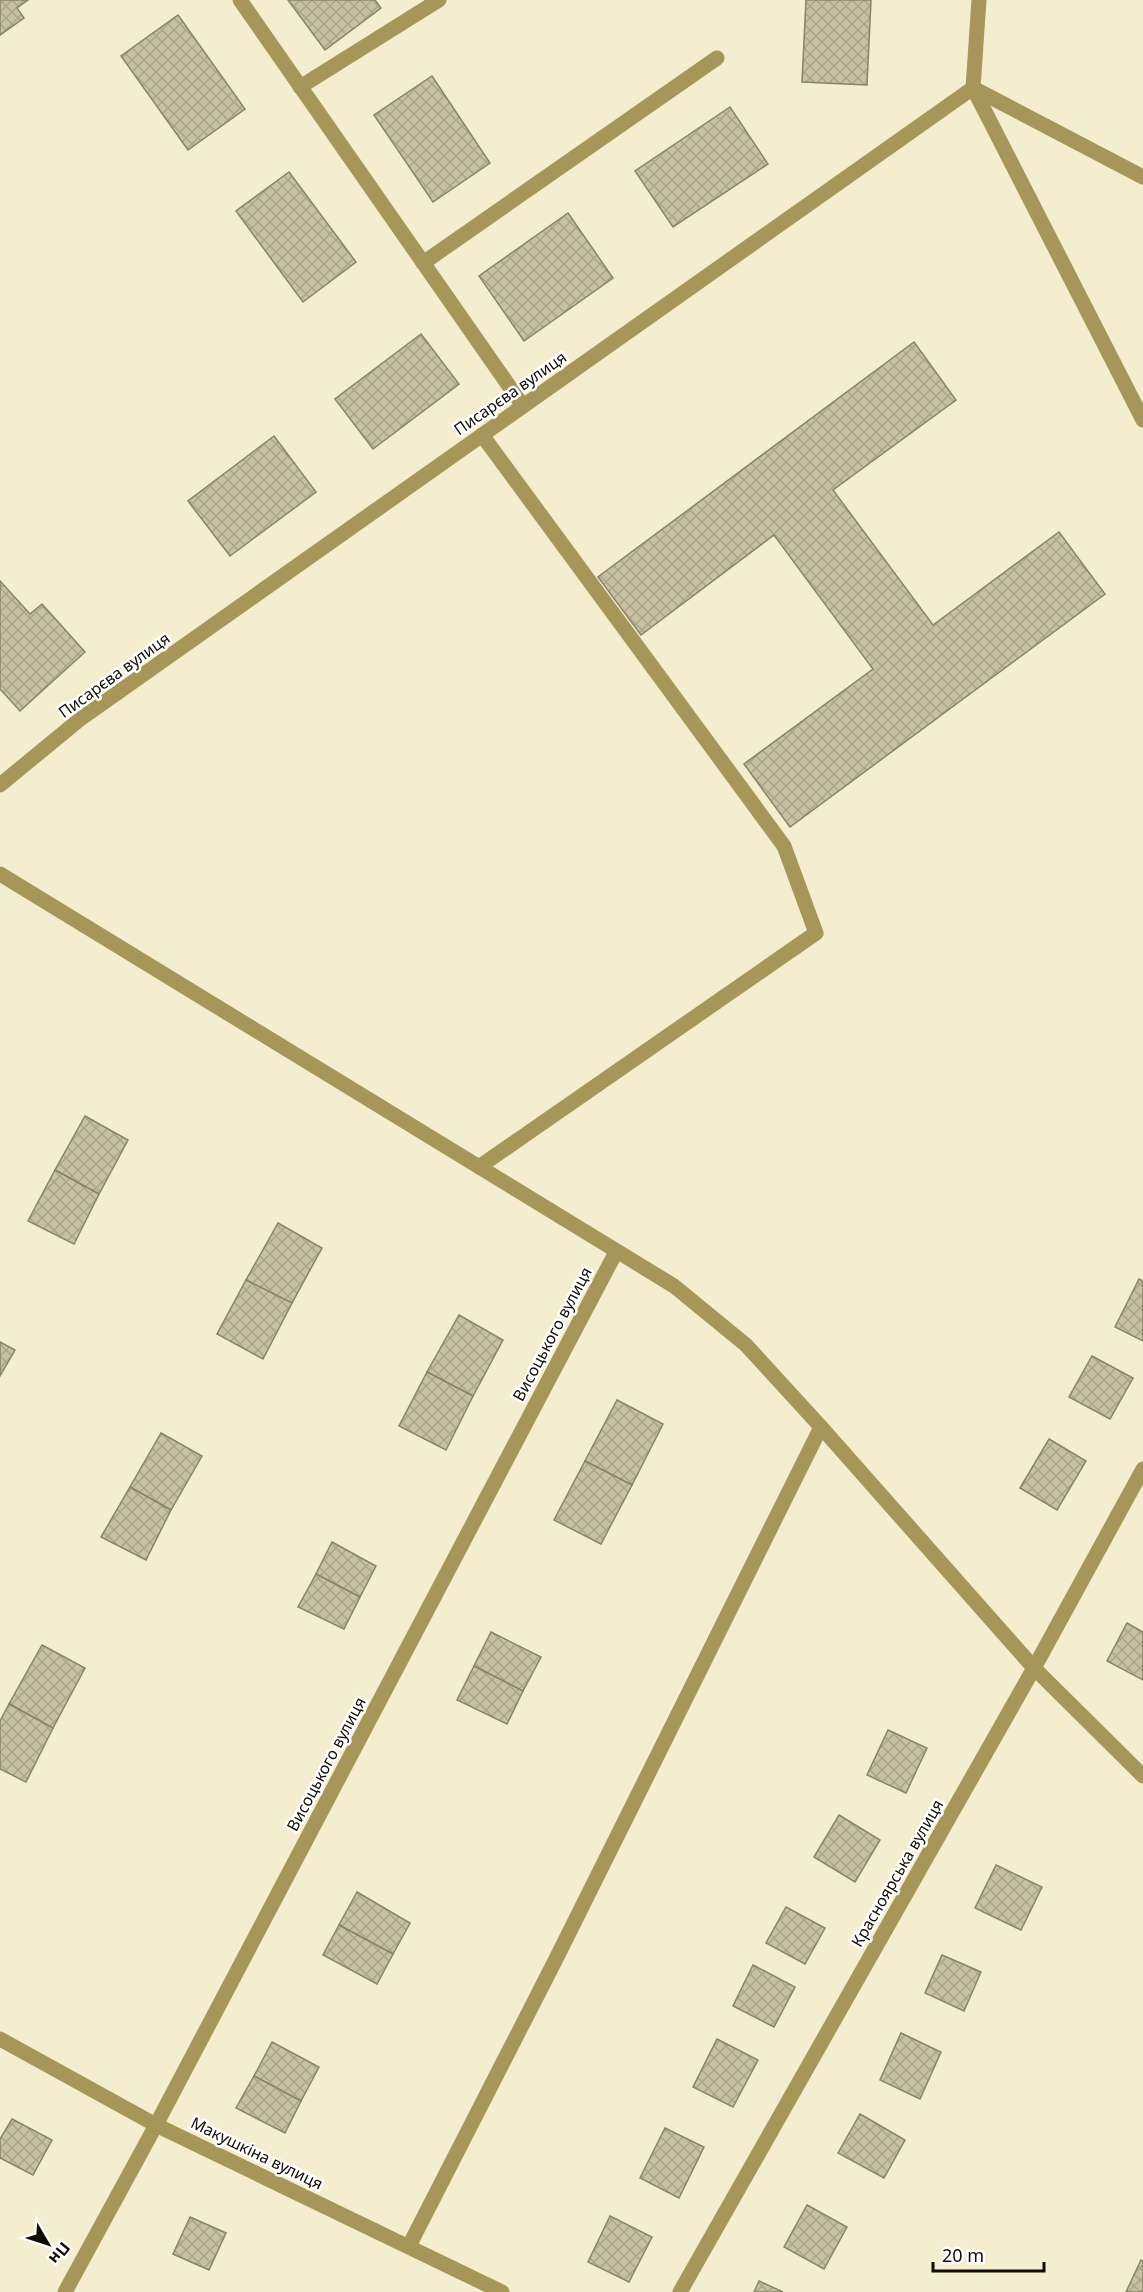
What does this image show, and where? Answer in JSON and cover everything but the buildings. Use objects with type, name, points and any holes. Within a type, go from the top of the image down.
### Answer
[{"type":"street","points":[[240,0],[523,406]]},
{"type":"street","points":[[300,87],[440,0]]},
{"type":"street","points":[[979,0],[973,88],[1143,420]]},
{"type":"street","points":[[423,263],[717,58]]},
{"type":"street","points":[[973,88],[1143,177]]},
{"type":"street","name":"Писарєва вулиця","points":[[3,777],[79,720],[973,88]]},
{"type":"street","points":[[479,1167],[816,933],[784,846],[482,435]]},
{"type":"street","points":[[0,874],[674,1286],[746,1345],[1034,1668],[1143,1776]]},
{"type":"street","name":"Висоцького вулиця","points":[[65,2292],[156,2125],[616,1252]]},
{"type":"street","points":[[409,2246],[821,1427]]},
{"type":"street","name":"Красноярська вулиця","points":[[680,2292],[1034,1668],[1143,1469]]},
{"type":"street","name":"Макушкіна вулиця","points":[[0,2039],[156,2125],[502,2292]]}]
